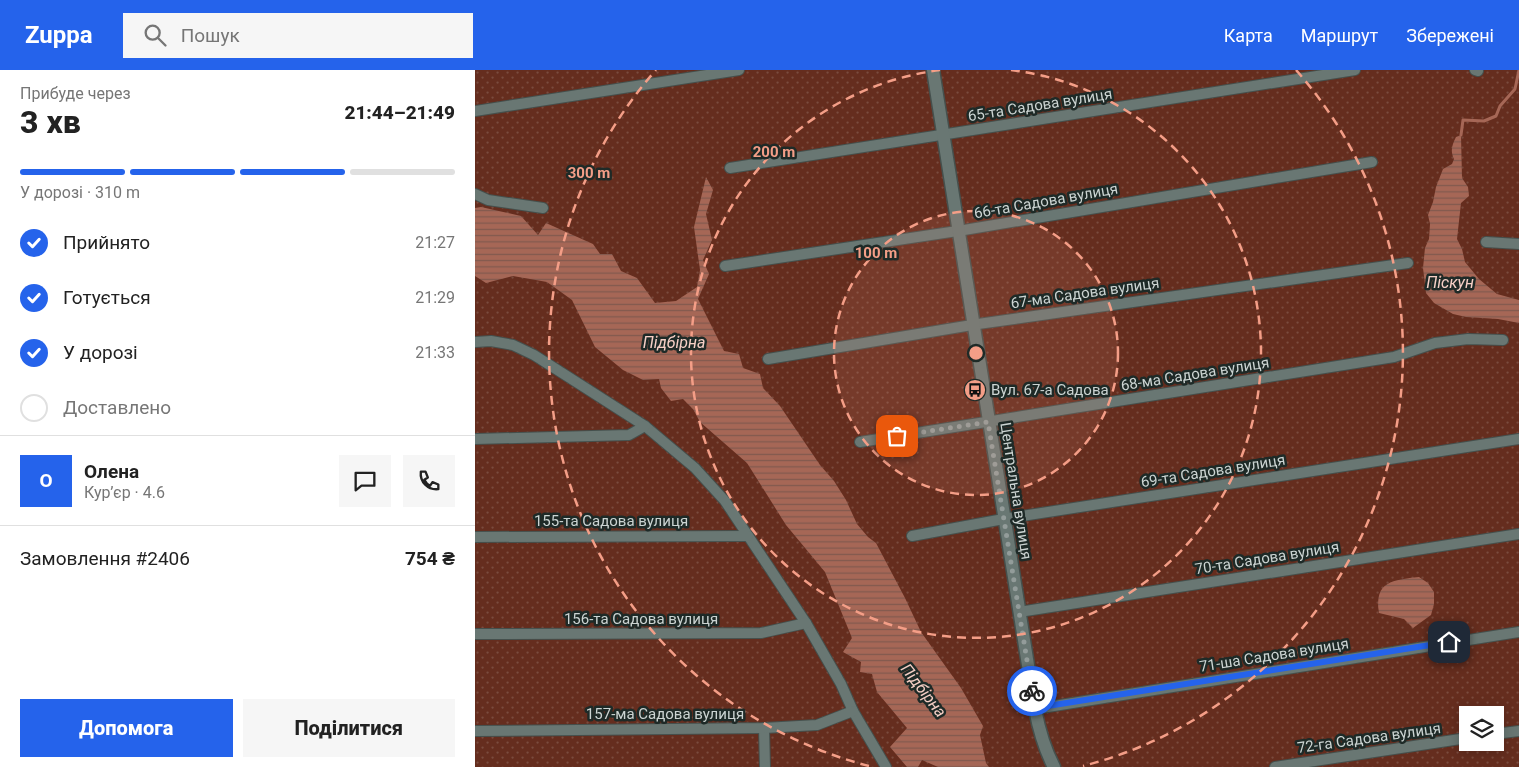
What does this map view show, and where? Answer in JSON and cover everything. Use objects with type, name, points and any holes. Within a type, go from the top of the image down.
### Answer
[{"type":"street","points":[[475,111],[739,70]]},
{"type":"street","name":"Центральна вулиця","points":[[933,70],[972,325],[1035,708],[1039,730],[1054,767]]},
{"type":"street","name":"65-та Садова вулиця","points":[[730,168],[1355,70]]},
{"type":"street","name":"66-та Садова вулиця","points":[[725,266],[958,231],[1372,162]]},
{"type":"street","points":[[475,194],[488,200],[543,208]]},
{"type":"street","points":[[1486,242],[1519,244]]},
{"type":"street","name":"67-ма Садова вулиця","points":[[768,359],[972,325],[1408,263]]},
{"type":"street","name":"68-ма Садова вулиця","points":[[861,442],[1394,357],[1435,343],[1469,339],[1503,340]]},
{"type":"street","points":[[475,342],[491,341],[513,345],[534,355],[645,426],[695,468],[725,501],[806,623],[841,684],[853,711],[886,767]]},
{"type":"street","points":[[475,439],[629,435],[645,426]]},
{"type":"street","name":"69-та Садова вулиця","points":[[912,536],[1004,518],[1519,439]]},
{"type":"street","name":"70-та Садова вулиця","points":[[1019,612],[1519,534]]},
{"type":"street","name":"155-та Садова вулиця","points":[[475,537],[748,536]]},
{"type":"street","name":"156-та Садова вулиця","points":[[475,634],[761,633],[806,623]]},
{"type":"street","name":"71-ша Садова вулиця","points":[[1035,708],[1519,632]]},
{"type":"street","name":"157-ма Садова вулиця","points":[[475,731],[817,726],[853,711]]},
{"type":"street","points":[[764,728],[765,767]]},
{"type":"street","points":[[1504,733],[1519,731]]},
{"type":"street","name":"72-га Садова вулиця","points":[[1275,767],[1459,739]]},
{"type":"shaded area","points":[[475,70],[1519,70],[1519,767],[475,767]]},
{"type":"water","name":"Піскун","points":[[1461,135],[1462,178],[1468,187],[1469,196],[1461,203],[1457,239],[1465,262],[1479,279],[1497,294],[1519,300],[1519,323],[1453,314],[1434,303],[1426,293],[1423,268],[1425,248],[1429,239],[1430,224],[1428,215],[1443,169],[1452,164],[1454,159],[1453,143],[1456,137]]},
{"type":"water","name":"Підбірна","points":[[706,177],[713,190],[706,214],[712,240],[703,260],[709,274],[698,299],[724,351],[739,354],[743,368],[760,374],[763,388],[780,406],[820,465],[834,481],[846,500],[857,524],[876,543],[921,632],[961,688],[983,726],[980,735],[986,763],[989,767],[938,767],[922,760],[918,767],[907,767],[890,747],[907,728],[877,692],[872,674],[860,672],[861,662],[843,652],[852,638],[825,572],[786,525],[747,463],[700,422],[693,409],[683,399],[671,401],[661,388],[659,379],[643,380],[623,370],[595,347],[572,300],[547,282],[513,276],[486,283],[475,276],[475,208],[481,207],[521,216],[538,235],[546,223],[593,244],[600,254],[612,254],[621,271],[637,278],[655,303],[676,301],[697,287],[700,270],[694,227]]},
{"type":"water","points":[[1419,577],[1428,583],[1434,592],[1434,604],[1431,615],[1413,628],[1404,619],[1379,613],[1379,594],[1387,584],[1401,579]]},
{"type":"waterway","points":[[1461,135],[1463,120],[1484,121],[1496,116],[1500,106],[1515,89],[1519,70]]},
{"type":"way so far","points":[[897,436],[988,422],[1032,691]]},
{"type":"place","name":"Вул. 67-а Садова","points":[[975,390]]},
{"type":"route","points":[[1032,691],[1035,708],[1449,642]]}]
